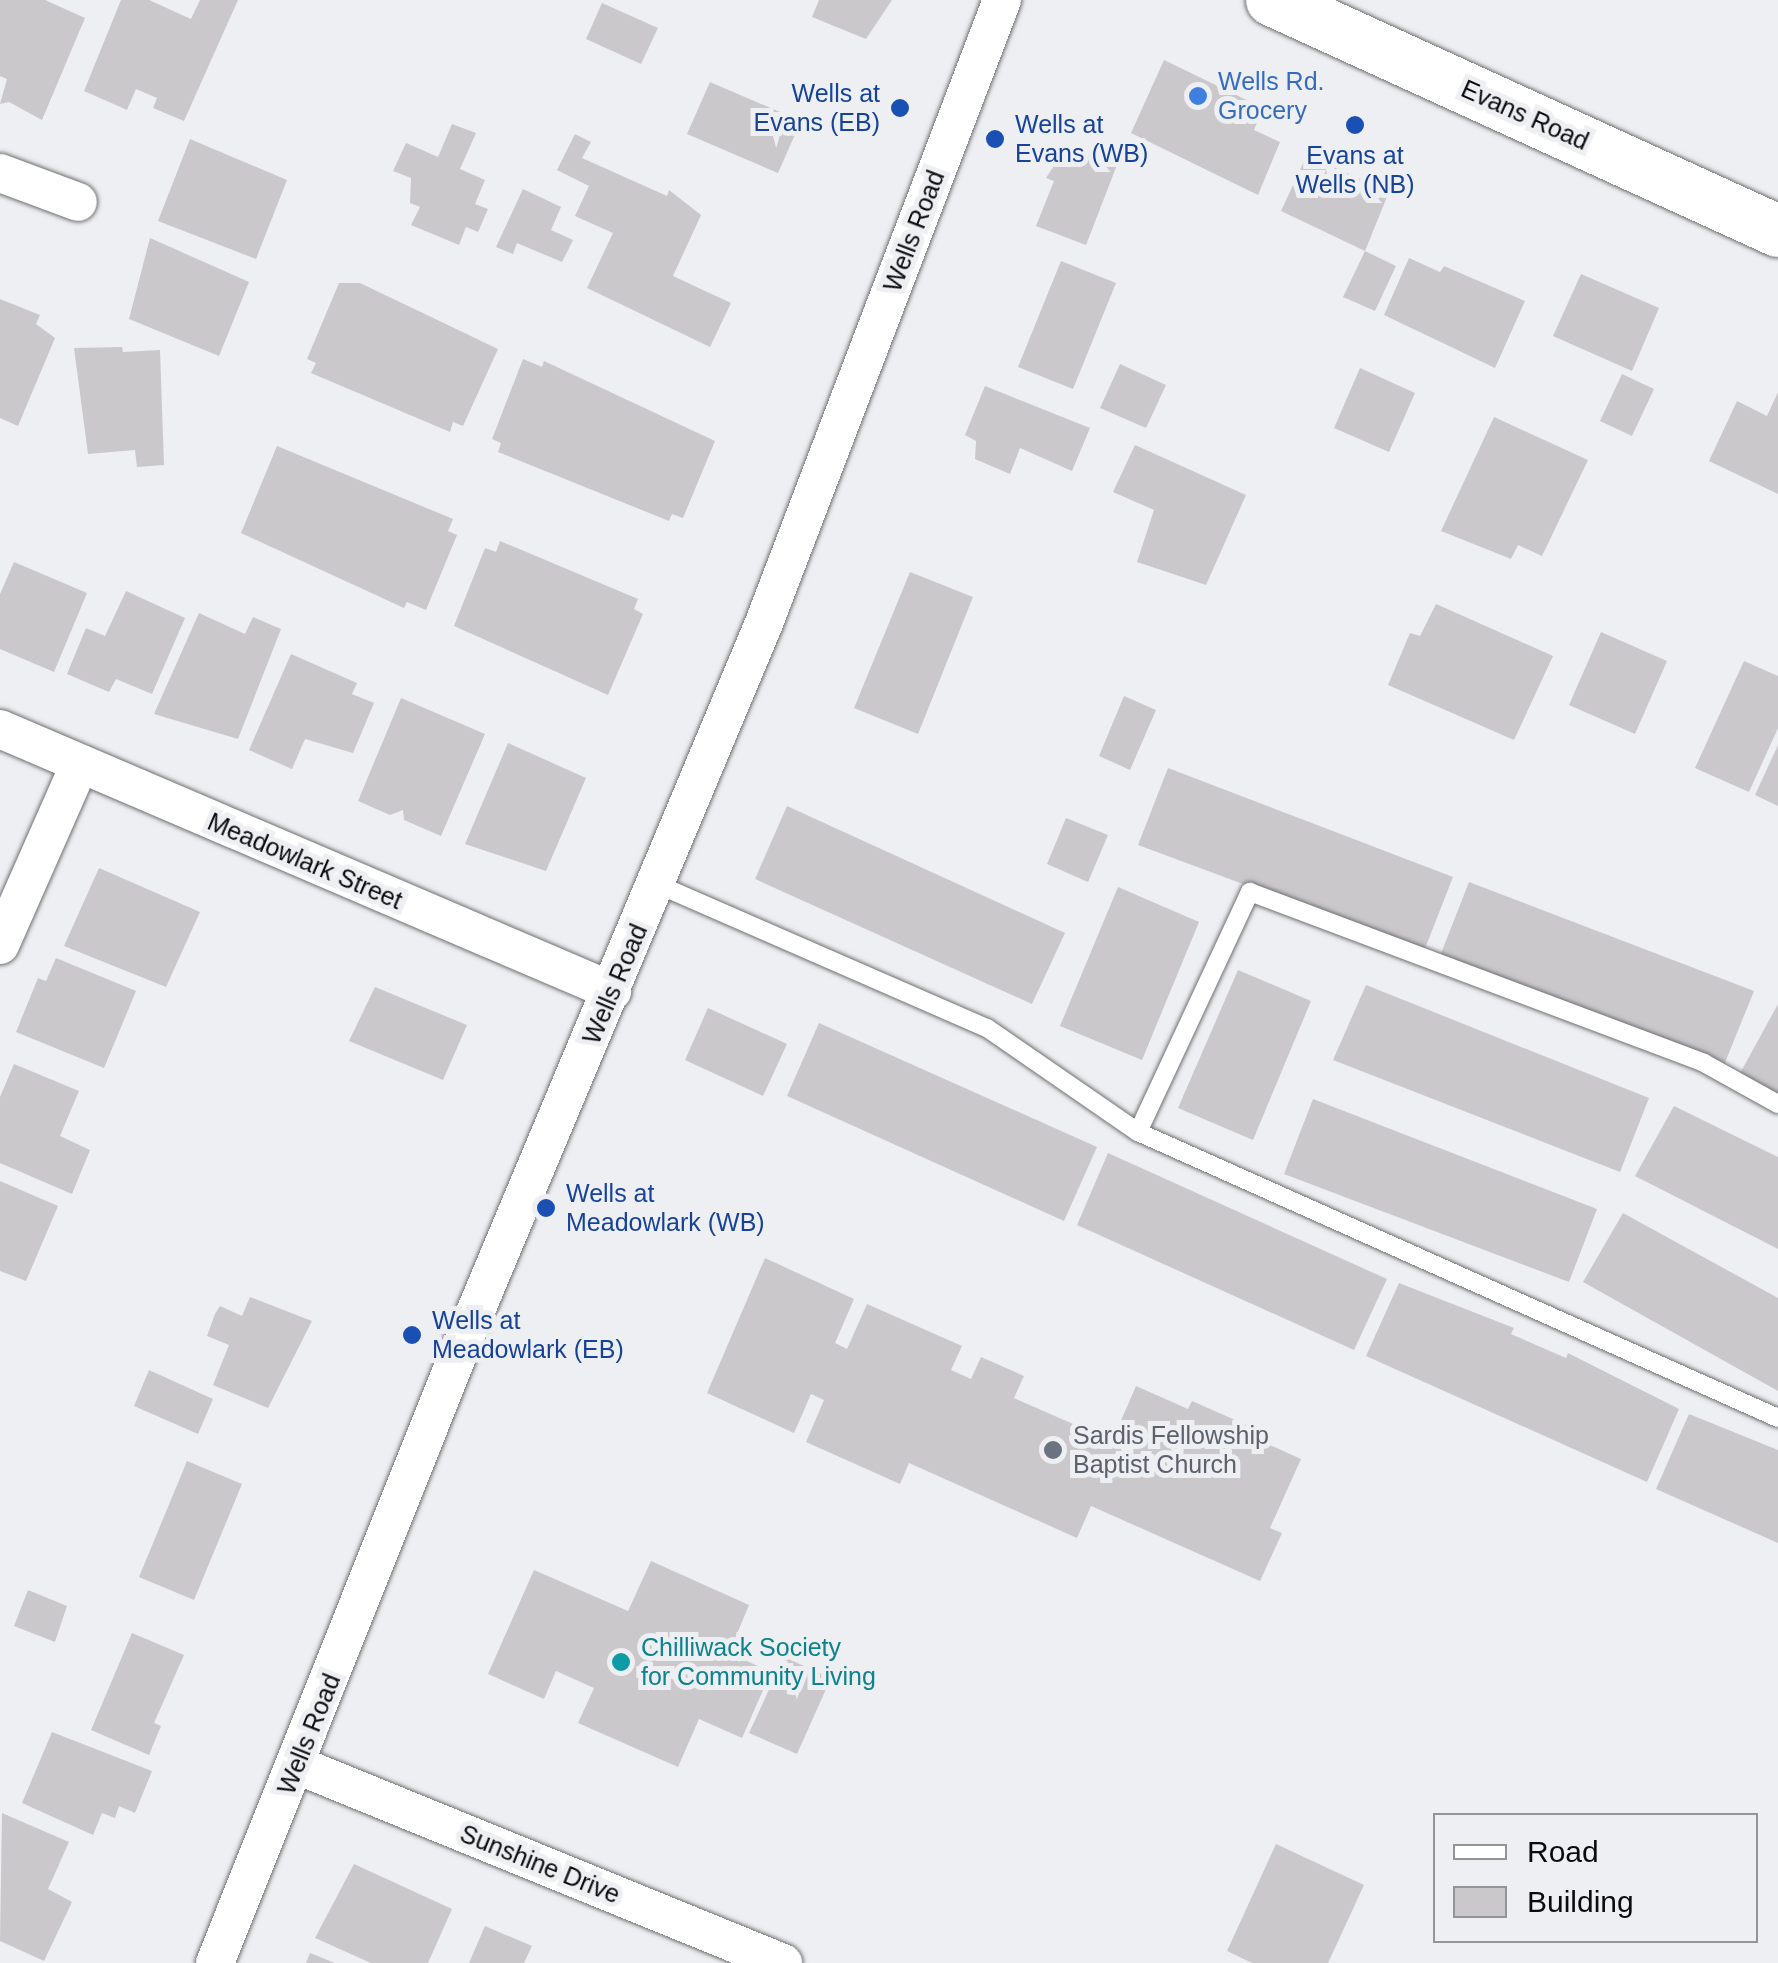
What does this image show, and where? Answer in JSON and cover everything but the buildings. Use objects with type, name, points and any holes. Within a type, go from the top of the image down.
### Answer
[{"type":"street","name":"Wells Road","points":[[215,1963],[470,1327],[657,884],[1002,0]]},
{"type":"street","name":"Evans Road","points":[[1272,0],[1778,230]]},
{"type":"street","points":[[0,173],[78,202]]},
{"type":"street","name":"Meadowlark Street","points":[[0,729],[79,766],[612,990]]},
{"type":"street","points":[[0,944],[79,766]]},
{"type":"street","name":"Sunshine Drive","points":[[297,1764],[783,1963]]},
{"type":"lane","points":[[657,884],[987,1028],[1138,1132],[1778,1418]]},
{"type":"lane","points":[[1138,1132],[1250,892],[1704,1063],[1778,1104]]},
{"type":"place","name":"Wells Rd. Grocery","points":[[1198,96]]},
{"type":"place","name":"Wells at Evans (EB)","points":[[900,108]]},
{"type":"place","name":"Evans at Wells (NB)","points":[[1355,125]]},
{"type":"place","name":"Wells at Evans (WB)","points":[[995,139]]},
{"type":"place","name":"Wells at Meadowlark (WB)","points":[[546,1208]]},
{"type":"place","name":"Wells at Meadowlark (EB)","points":[[412,1335]]},
{"type":"place","name":"Sardis Fellowship Baptist Church","points":[[1053,1450]]},
{"type":"place","name":"Chilliwack Society for Community Living","points":[[621,1662]]}]
